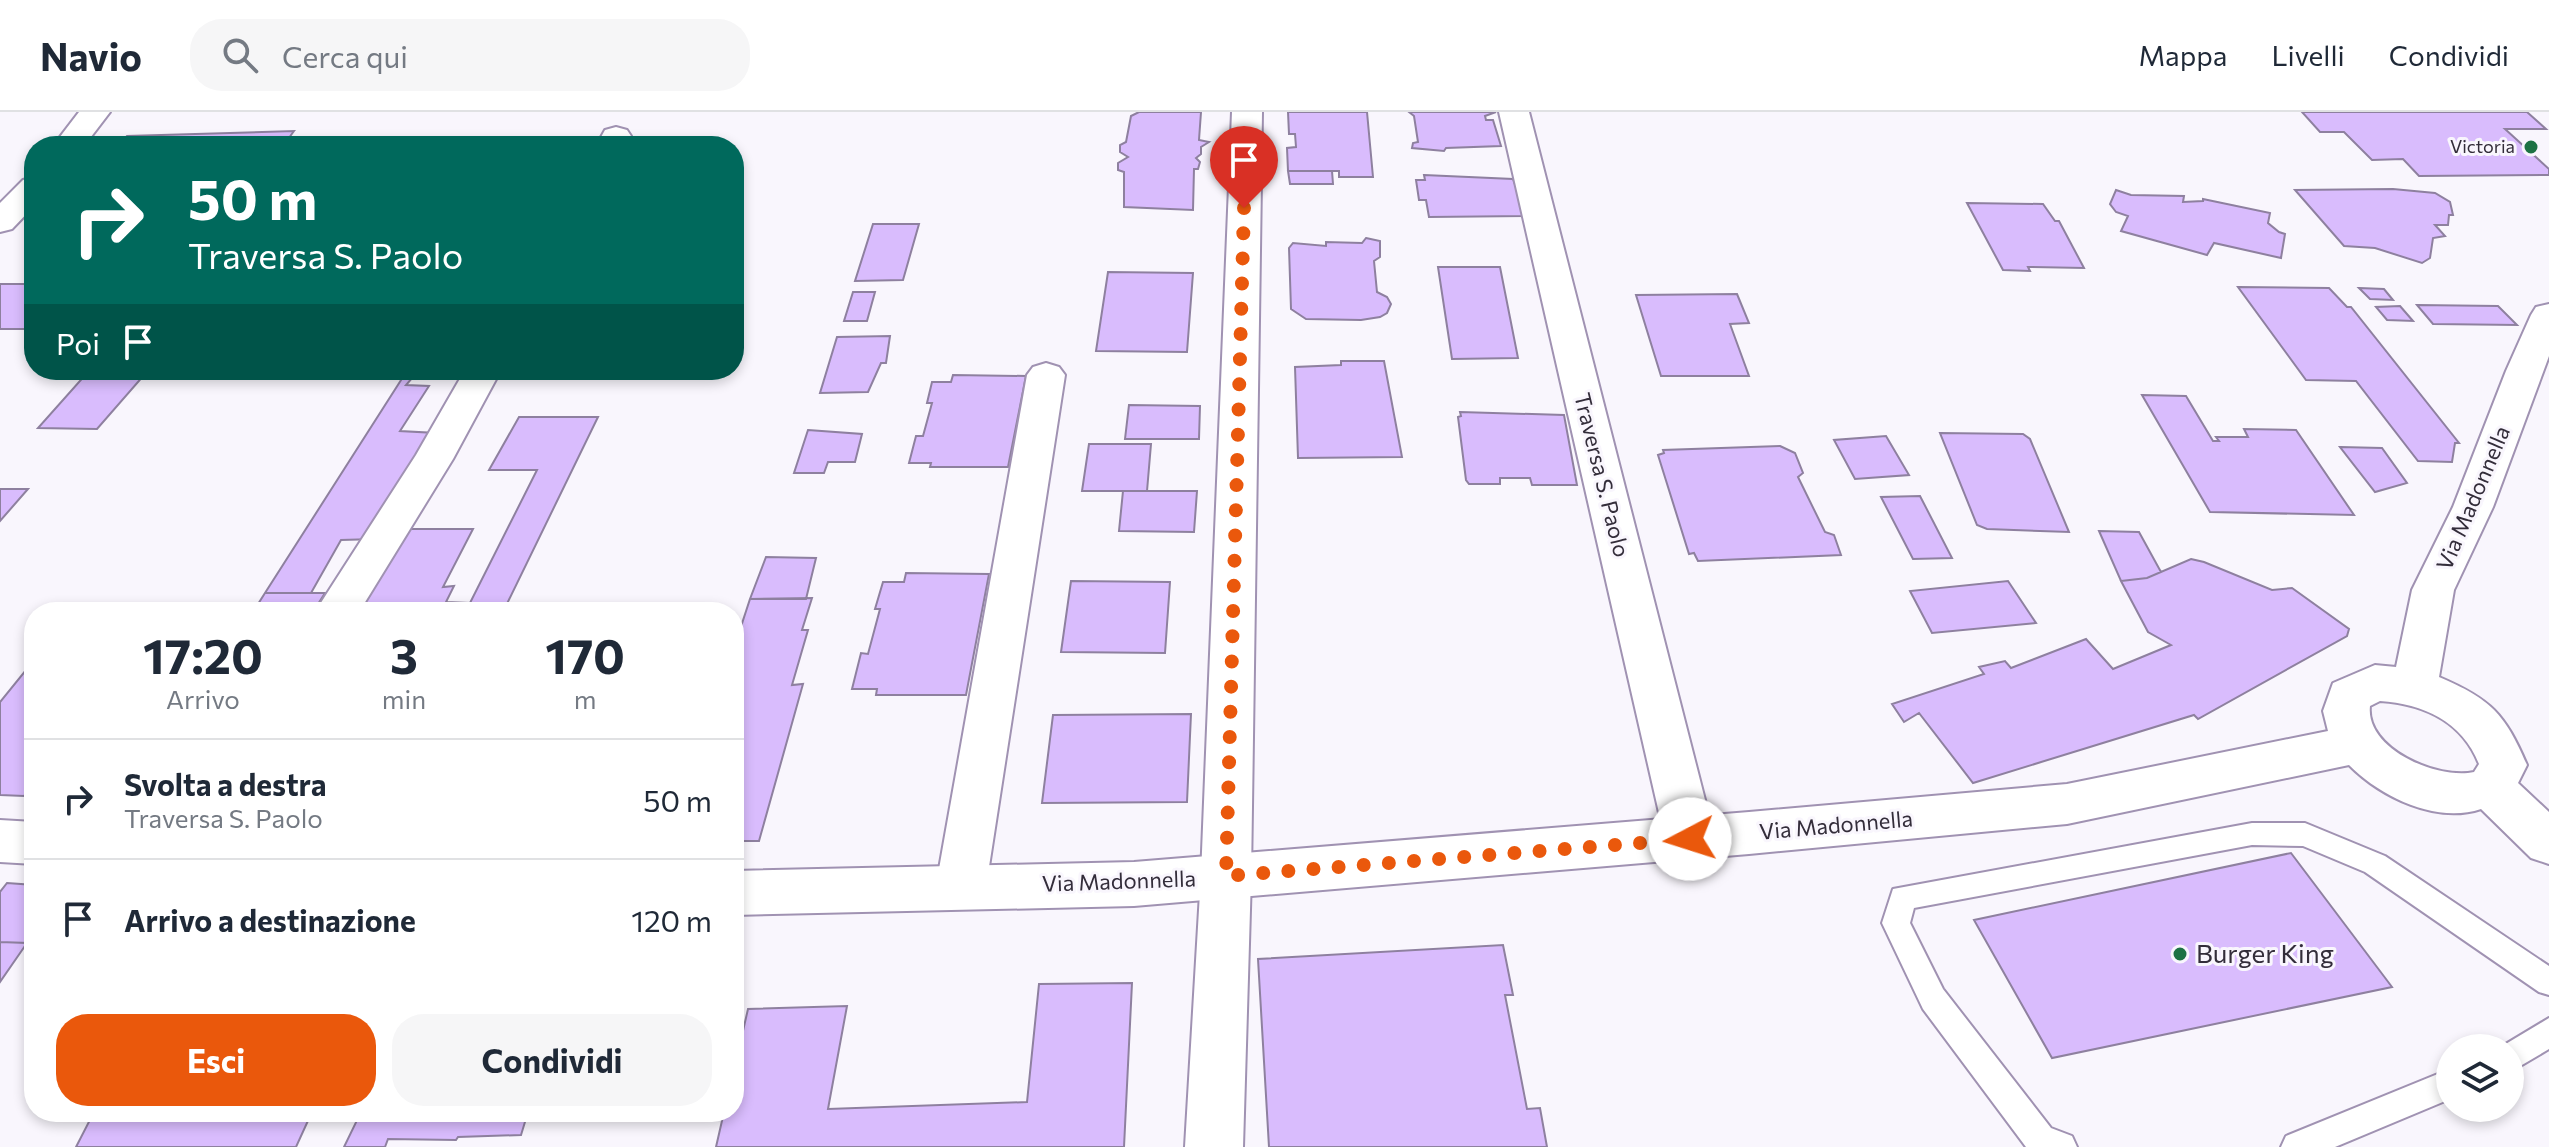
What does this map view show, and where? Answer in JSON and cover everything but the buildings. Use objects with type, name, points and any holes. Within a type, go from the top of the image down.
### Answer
[{"type":"street","points":[[76,136],[95,112]]},
{"type":"street","points":[[1214,1147],[1226,876],[1247,112]]},
{"type":"street","name":"Traversa S. Paolo","points":[[1514,112],[1690,839]]},
{"type":"street","points":[[0,222],[24,197]]},
{"type":"street","name":"Via Madonnella","points":[[2415,686],[2433,590],[2473,507],[2524,371],[2549,315]]},
{"type":"street","points":[[961,886],[1046,375]]},
{"type":"street","points":[[343,602],[433,459],[477,380]]},
{"type":"street","points":[[2375,683],[2415,686],[2457,704],[2490,734],[2503,765],[2490,787],[2462,794],[2424,788],[2387,770],[2358,744],[2346,718],[2349,696],[2375,683]]},
{"type":"street","name":"Via Madonnella","points":[[744,893],[1134,884],[1690,839],[2067,804],[2358,744]]},
{"type":"street","points":[[2490,787],[2549,843]]},
{"type":"street","points":[[0,841],[24,842]]},
{"type":"lane","points":[[2061,1147],[2041,1141],[1933,999],[1896,923],[1903,898],[2252,834],[2305,835],[2375,864],[2549,982]]},
{"type":"lane","points":[[2524,1049],[2549,1032]]},
{"type":"lane","points":[[2297,1147],[2436,1090]]},
{"type":"place","name":"Victoria","points":[[2531,147]]},
{"type":"place","name":"Burger King","points":[[2180,954]]},
{"type":"route","points":[[1244,208],[1226,876],[1690,839]]}]
